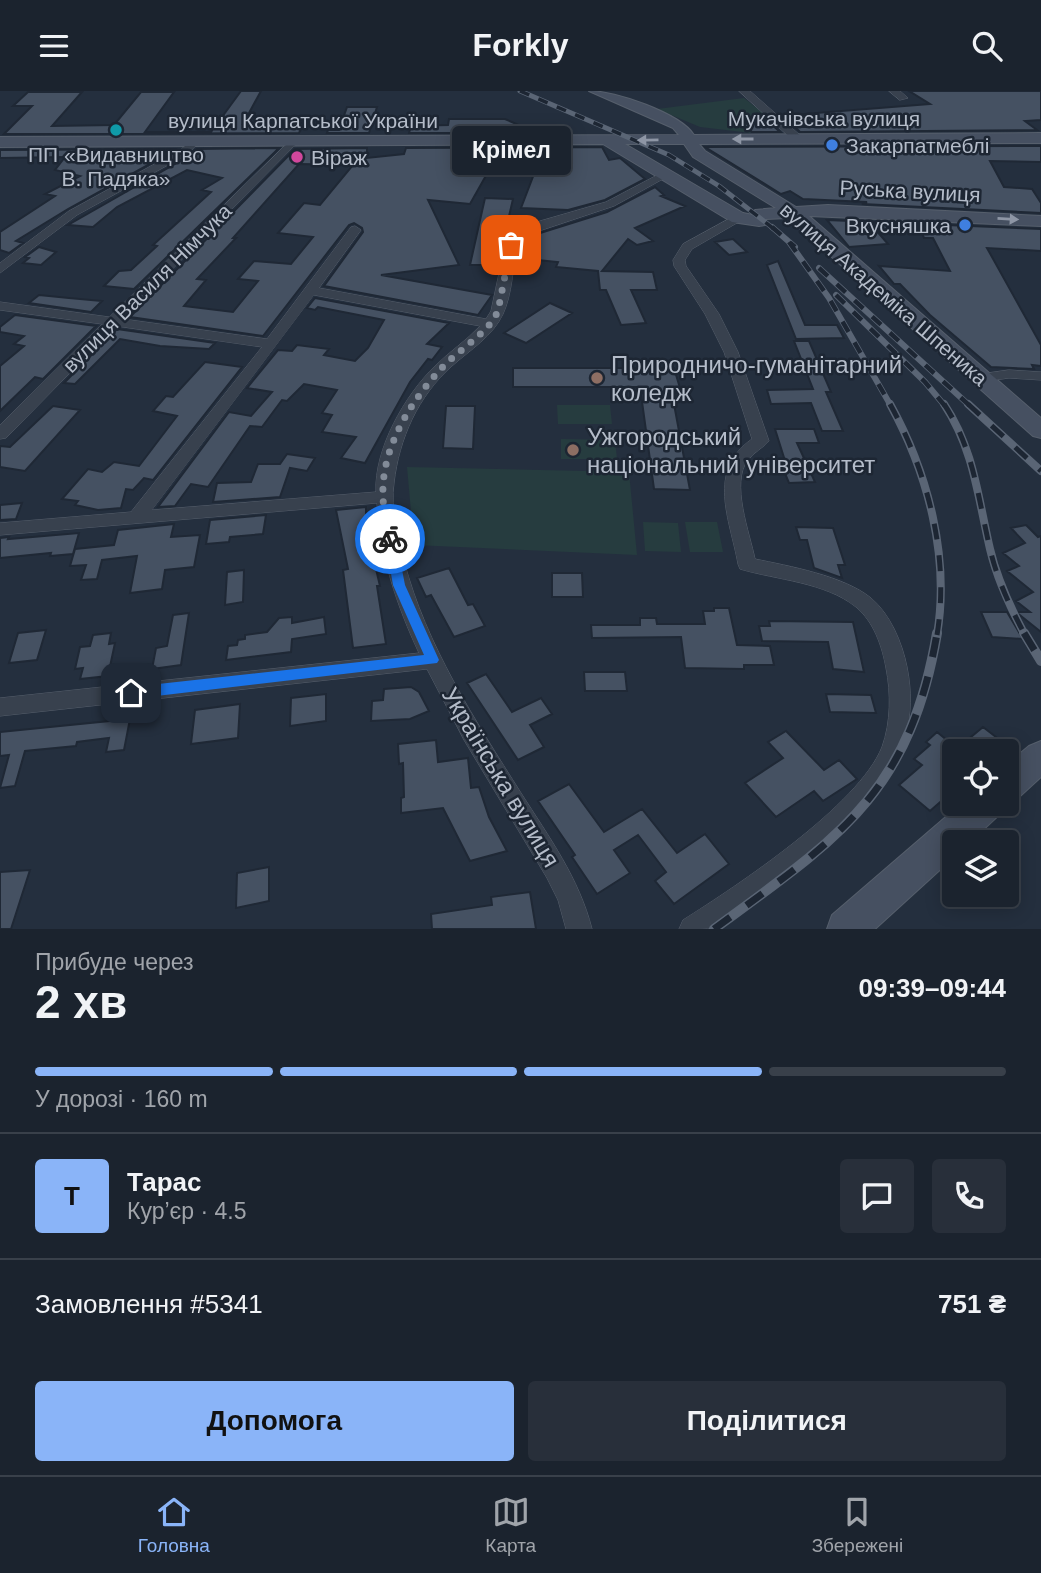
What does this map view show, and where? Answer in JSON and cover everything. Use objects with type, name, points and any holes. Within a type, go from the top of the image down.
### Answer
[{"type":"main road","points":[[596,91],[674,123],[687,132],[689,139]]},
{"type":"main road","name":"Мукачівська вулиця","points":[[607,140],[1041,138]]},
{"type":"main road","name":"вулиця Академіка Шпеника","points":[[689,139],[699,154],[762,217],[981,378],[1041,431]]},
{"type":"main road","points":[[607,140],[667,174],[762,217]]},
{"type":"main road","name":"вулиця Карпатської України","points":[[0,142],[607,140]]},
{"type":"main road","name":"Руська вулиця","points":[[762,217],[828,210],[1041,221]]},
{"type":"main road","points":[[1019,775],[1041,756]]},
{"type":"main road","points":[[846,929],[973,816]]},
{"type":"street","points":[[744,91],[798,139]]},
{"type":"street","points":[[894,91],[903,98]]},
{"type":"street","points":[[0,269],[73,212],[184,152],[195,141]]},
{"type":"street","name":"вулиця Василя Німчука","points":[[0,434],[293,141]]},
{"type":"street","name":"Українська вулиця","points":[[579,929],[563,883],[471,731],[432,660],[399,585],[383,497],[385,471],[390,453],[413,406],[439,370],[490,324],[498,311],[511,245],[518,237],[530,229],[613,203],[667,174]]},
{"type":"street","points":[[692,929],[821,834],[867,787],[887,761],[897,731],[901,681],[889,642],[863,602],[848,594],[778,571],[747,564],[733,487],[736,464],[747,450],[761,441],[731,352],[712,314],[678,260],[687,247],[762,217]]},
{"type":"street","points":[[137,517],[355,230]]},
{"type":"street","points":[[311,290],[490,324]]},
{"type":"street","points":[[0,306],[271,344]]},
{"type":"street","points":[[981,378],[1041,376]]},
{"type":"street","points":[[0,529],[383,497]]},
{"type":"street","points":[[0,707],[432,660]]},
{"type":"green space","points":[[744,98],[773,121],[743,123],[751,133],[700,127],[657,109]]},
{"type":"green space","points":[[557,405],[610,405],[612,424],[558,424]]},
{"type":"green space","points":[[561,439],[615,440],[617,459],[561,459]]},
{"type":"green space","points":[[407,467],[629,472],[637,555],[414,545]]},
{"type":"green space","points":[[643,522],[678,523],[681,552],[645,551]]},
{"type":"green space","points":[[685,522],[717,522],[723,552],[690,552]]},
{"type":"building","points":[[241,91],[261,91],[243,124],[304,123],[299,133],[4,134],[32,106],[13,106],[28,92],[82,92],[52,126],[114,125],[141,92],[174,92],[145,132],[211,132]]},
{"type":"building","points":[[909,91],[1041,91],[1041,120],[1025,121],[1037,130],[800,132],[795,127],[814,127],[803,114],[930,104]]},
{"type":"building","points":[[347,107],[377,107],[369,133],[327,133],[328,130],[339,130]]},
{"type":"building","points":[[449,119],[505,119],[530,130],[536,128],[547,133],[409,133],[411,126],[448,125]]},
{"type":"building","points":[[769,122],[780,132],[752,132],[743,124]]},
{"type":"building","points":[[1041,146],[1041,162],[990,161],[1004,187],[1032,189],[1041,203],[1041,213],[803,199],[790,191],[781,194],[705,147]]},
{"type":"building","points":[[602,147],[609,160],[620,158],[645,179],[605,200],[568,210],[521,208],[534,174],[488,172],[470,204],[428,200],[459,265],[381,275],[492,295],[478,315],[324,286],[363,232],[362,228],[354,223],[349,225],[263,336],[130,317],[295,149],[367,148],[367,158],[404,154],[406,148]],"holes":[[[299,164],[353,165],[320,205],[304,203],[278,233],[313,237],[291,264],[254,261],[238,279],[258,281],[233,312],[184,306],[206,280],[197,279]]]},
{"type":"building","points":[[279,148],[134,289],[104,286],[119,271],[131,270],[157,246],[153,245],[211,192],[202,190],[222,178],[187,170],[117,207],[93,227],[68,225],[197,149]]},
{"type":"building","points":[[177,149],[16,241],[23,243],[9,253],[0,250],[0,232],[55,196],[45,194],[80,176],[55,170],[65,157],[0,158],[0,150]]},
{"type":"building","points":[[655,187],[664,195],[661,196],[685,206],[635,228],[653,241],[637,245],[628,239],[602,271],[653,272],[657,290],[631,290],[646,323],[621,325],[606,290],[600,290],[598,271],[556,267],[558,262],[518,258],[519,248],[537,234],[607,212]]},
{"type":"building","points":[[485,198],[513,199],[507,225],[501,225],[493,265],[470,265]]},
{"type":"building","points":[[827,220],[1041,229],[1041,251],[987,248],[1041,345],[1041,366],[1032,365],[1034,369],[991,367],[930,315],[900,284],[894,284],[879,266],[950,271],[933,238],[924,238],[921,231],[875,229],[888,244],[849,247]]},
{"type":"building","points":[[733,239],[747,252],[729,255],[715,242]]},
{"type":"building","points":[[39,247],[56,252],[41,265],[23,263],[29,258],[25,257]]},
{"type":"building","points":[[778,261],[805,325],[837,325],[844,338],[796,339],[767,265]]},
{"type":"building","points":[[39,295],[102,301],[91,312],[29,303]]},
{"type":"building","points":[[315,298],[449,323],[427,344],[442,347],[432,360],[428,359],[410,382],[365,463],[341,458],[356,437],[322,432],[332,415],[322,413],[337,390],[304,384],[287,401],[282,400],[262,427],[250,426],[208,487],[191,484],[175,506],[158,507],[229,412],[251,416],[272,392],[247,388],[278,350],[292,351],[297,345],[329,349],[324,355],[355,361],[368,348],[384,320],[318,307],[315,310],[307,308]]},
{"type":"building","points":[[550,303],[572,313],[526,343],[504,333]]},
{"type":"building","points":[[15,315],[96,326],[43,379],[35,377],[0,411],[0,366],[24,346],[14,344],[24,336],[0,332],[0,327]]},
{"type":"building","points":[[117,329],[215,343],[209,349],[160,346],[120,339],[75,384],[64,383]]},
{"type":"building","points":[[794,341],[809,341],[831,392],[826,392],[843,431],[822,431],[811,403],[771,404],[767,390],[813,389]]},
{"type":"building","points":[[205,362],[242,367],[153,480],[144,478],[133,490],[126,489],[121,508],[98,510],[75,505],[78,501],[62,499],[88,469],[102,472],[114,462],[139,466],[177,416],[153,411],[166,396],[173,397]]},
{"type":"building","points":[[513,368],[674,368],[680,388],[671,388],[690,490],[654,489],[640,387],[513,387]]},
{"type":"building","points":[[53,406],[80,410],[25,471],[0,467],[0,446],[10,447]]},
{"type":"building","points":[[446,406],[475,406],[473,449],[443,448]]},
{"type":"building","points":[[775,429],[814,429],[819,443],[797,443],[815,482],[789,483],[781,464],[786,464]]},
{"type":"building","points":[[287,454],[315,458],[307,471],[290,468],[280,497],[213,502],[217,483],[251,482],[258,464],[280,464]]},
{"type":"building","points":[[22,503],[16,519],[0,520],[0,505]]},
{"type":"building","points":[[366,507],[366,526],[380,586],[377,586],[386,644],[353,648],[343,570],[348,569],[336,510]]},
{"type":"building","points":[[266,515],[263,534],[230,537],[229,542],[206,544],[210,520]]},
{"type":"building","points":[[174,524],[171,537],[200,535],[194,567],[165,570],[162,589],[130,593],[137,556],[102,560],[97,579],[81,580],[86,565],[70,566],[75,549],[114,545],[118,530]]},
{"type":"building","points":[[1026,525],[1038,537],[1041,536],[1041,632],[1016,612],[1030,612],[1016,601],[1033,592],[1007,571],[1019,566],[1003,553],[1025,543],[1011,528]]},
{"type":"building","points":[[796,527],[833,528],[845,565],[838,565],[842,578],[814,568],[807,540],[800,540]]},
{"type":"building","points":[[79,533],[73,554],[50,556],[51,553],[0,558],[0,538]]},
{"type":"building","points":[[449,568],[468,605],[473,604],[485,626],[454,637],[431,595],[426,597],[417,578]]},
{"type":"building","points":[[244,570],[243,602],[225,605],[227,572]]},
{"type":"building","points":[[552,573],[582,573],[583,597],[552,597]]},
{"type":"building","points":[[714,608],[729,608],[737,645],[770,646],[774,665],[744,665],[744,669],[685,668],[681,637],[592,638],[591,625],[640,625],[640,618],[656,618],[657,624],[705,624],[703,611],[714,611]]},
{"type":"building","points":[[981,612],[1007,612],[1023,639],[992,637]]},
{"type":"building","points":[[189,613],[181,665],[152,669],[156,648],[167,646],[173,615]]},
{"type":"building","points":[[292,617],[292,623],[324,617],[326,634],[292,639],[291,652],[226,660],[228,646],[237,645],[238,640],[245,639],[245,635],[267,632],[279,618]]},
{"type":"building","points":[[769,621],[853,622],[864,672],[833,669],[828,642],[762,641],[759,626],[770,626]]},
{"type":"building","points":[[46,630],[37,660],[9,663],[18,633]]},
{"type":"building","points":[[111,633],[109,644],[115,643],[108,676],[80,679],[83,668],[75,669],[80,647],[90,646],[93,635]]},
{"type":"building","points":[[584,672],[625,672],[627,691],[585,691]]},
{"type":"building","points":[[486,674],[512,712],[541,698],[552,714],[530,725],[544,747],[518,760],[467,683]]},
{"type":"building","points":[[411,687],[419,692],[429,711],[410,719],[371,721],[372,701],[383,700],[384,689]]},
{"type":"building","points":[[326,694],[326,721],[290,726],[291,698]]},
{"type":"building","points":[[826,694],[871,695],[876,713],[830,712]]},
{"type":"building","points":[[240,704],[238,738],[191,744],[195,710]]},
{"type":"building","points":[[130,719],[124,750],[106,752],[109,738],[77,742],[76,746],[25,751],[15,786],[0,788],[9,755],[0,756],[0,732]]},
{"type":"building","points":[[983,727],[998,739],[968,739]]},
{"type":"building","points":[[786,731],[824,770],[839,760],[857,779],[823,801],[814,791],[776,817],[745,783],[783,758],[768,742]]},
{"type":"building","points":[[937,732],[946,739],[942,739],[942,800],[930,811],[899,785],[922,765],[914,759],[930,745],[926,742]]},
{"type":"building","points":[[436,740],[438,762],[468,758],[471,788],[479,787],[489,817],[507,851],[470,861],[443,808],[401,813],[401,798],[404,797],[403,763],[399,764],[398,744]]},
{"type":"building","points":[[569,784],[604,832],[642,809],[677,853],[705,834],[729,864],[674,904],[655,881],[666,872],[638,835],[614,850],[630,873],[597,894],[572,857],[575,855],[538,801]]},
{"type":"building","points":[[269,867],[269,901],[236,908],[237,873]]},
{"type":"building","points":[[30,870],[11,929],[0,929],[0,872]]},
{"type":"building","points":[[530,892],[536,929],[432,929],[431,914],[492,905],[491,897]]},
{"type":"railway","points":[[520,91],[669,155],[719,186],[774,229]]},
{"type":"railway","points":[[772,227],[795,247]]},
{"type":"railway","points":[[789,242],[829,298],[891,406]]},
{"type":"railway","points":[[819,268],[970,406]]},
{"type":"railway","points":[[836,295],[925,382],[945,406]]},
{"type":"railway","points":[[944,404],[969,456],[996,571],[1024,633]]},
{"type":"railway","points":[[968,404],[1041,471]]},
{"type":"railway","points":[[891,406],[915,458],[933,516],[940,576],[937,635]]},
{"type":"railway","points":[[714,929],[797,867],[862,808],[887,774],[908,735],[925,688],[937,633]]},
{"type":"railway","points":[[1024,633],[1041,661]]},
{"type":"way so far","points":[[390,539],[383,497],[385,471],[394,439],[413,406],[439,370],[494,319],[498,311],[511,245]]},
{"type":"place","name":"ПП «Видавництво В. Падяка»","points":[[116,130]]},
{"type":"place","name":"Закарпатмеблі","points":[[832,145]]},
{"type":"place","name":"Віраж","points":[[297,157]]},
{"type":"place","name":"Вкусняшка","points":[[965,225]]},
{"type":"place","name":"Крімел","points":[[511,245]]},
{"type":"place","name":"Природничо-гуманітарний коледж","points":[[597,378]]},
{"type":"place","name":"Ужгородський національний університет","points":[[573,450]]},
{"type":"route","points":[[131,693],[432,660],[399,585],[390,539]]}]
